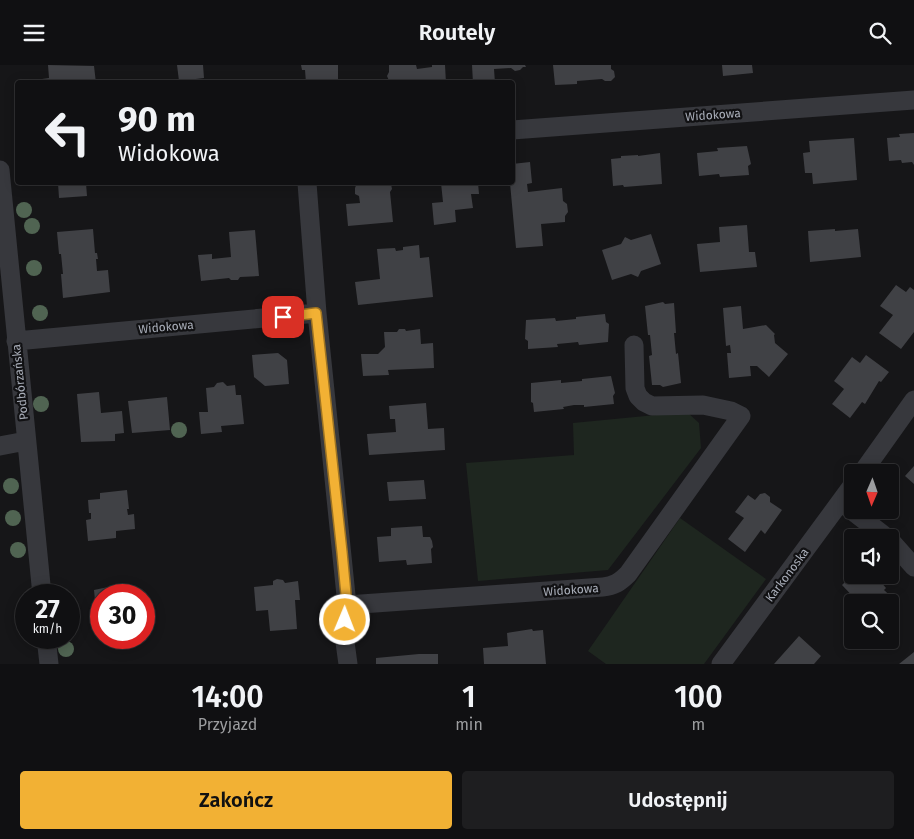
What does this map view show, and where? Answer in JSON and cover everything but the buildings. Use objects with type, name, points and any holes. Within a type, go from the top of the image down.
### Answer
[{"type":"street","name":"Widokowa","points":[[515,130],[914,100]]},
{"type":"street","name":"Podbórzańska","points":[[0,170],[7,319],[16,341],[41,584]]},
{"type":"street","points":[[307,185],[316,313],[347,605],[344,635],[348,664]]},
{"type":"street","name":"Widokowa","points":[[16,341],[316,313]]},
{"type":"street","name":"Widokowa","points":[[347,605],[614,586],[628,574],[741,416],[731,411],[703,405],[652,406],[644,402],[638,396],[635,388],[634,345]]},
{"type":"street","points":[[868,464],[914,400]]},
{"type":"street","points":[[0,446],[26,441]]},
{"type":"street","name":"Karkonoska","points":[[721,664],[844,498]]},
{"type":"street","points":[[841,502],[876,529]]},
{"type":"street","points":[[899,551],[914,567]]},
{"type":"street","points":[[47,649],[48,664]]},
{"type":"shaded area","points":[[687,412],[699,423],[701,448],[608,570],[478,581],[466,463],[574,455],[573,423]]},
{"type":"shaded area","points":[[680,518],[766,579],[704,664],[606,664],[588,651]]},
{"type":"route","points":[[283,317],[316,313],[342,552],[347,605],[345,620]]}]
